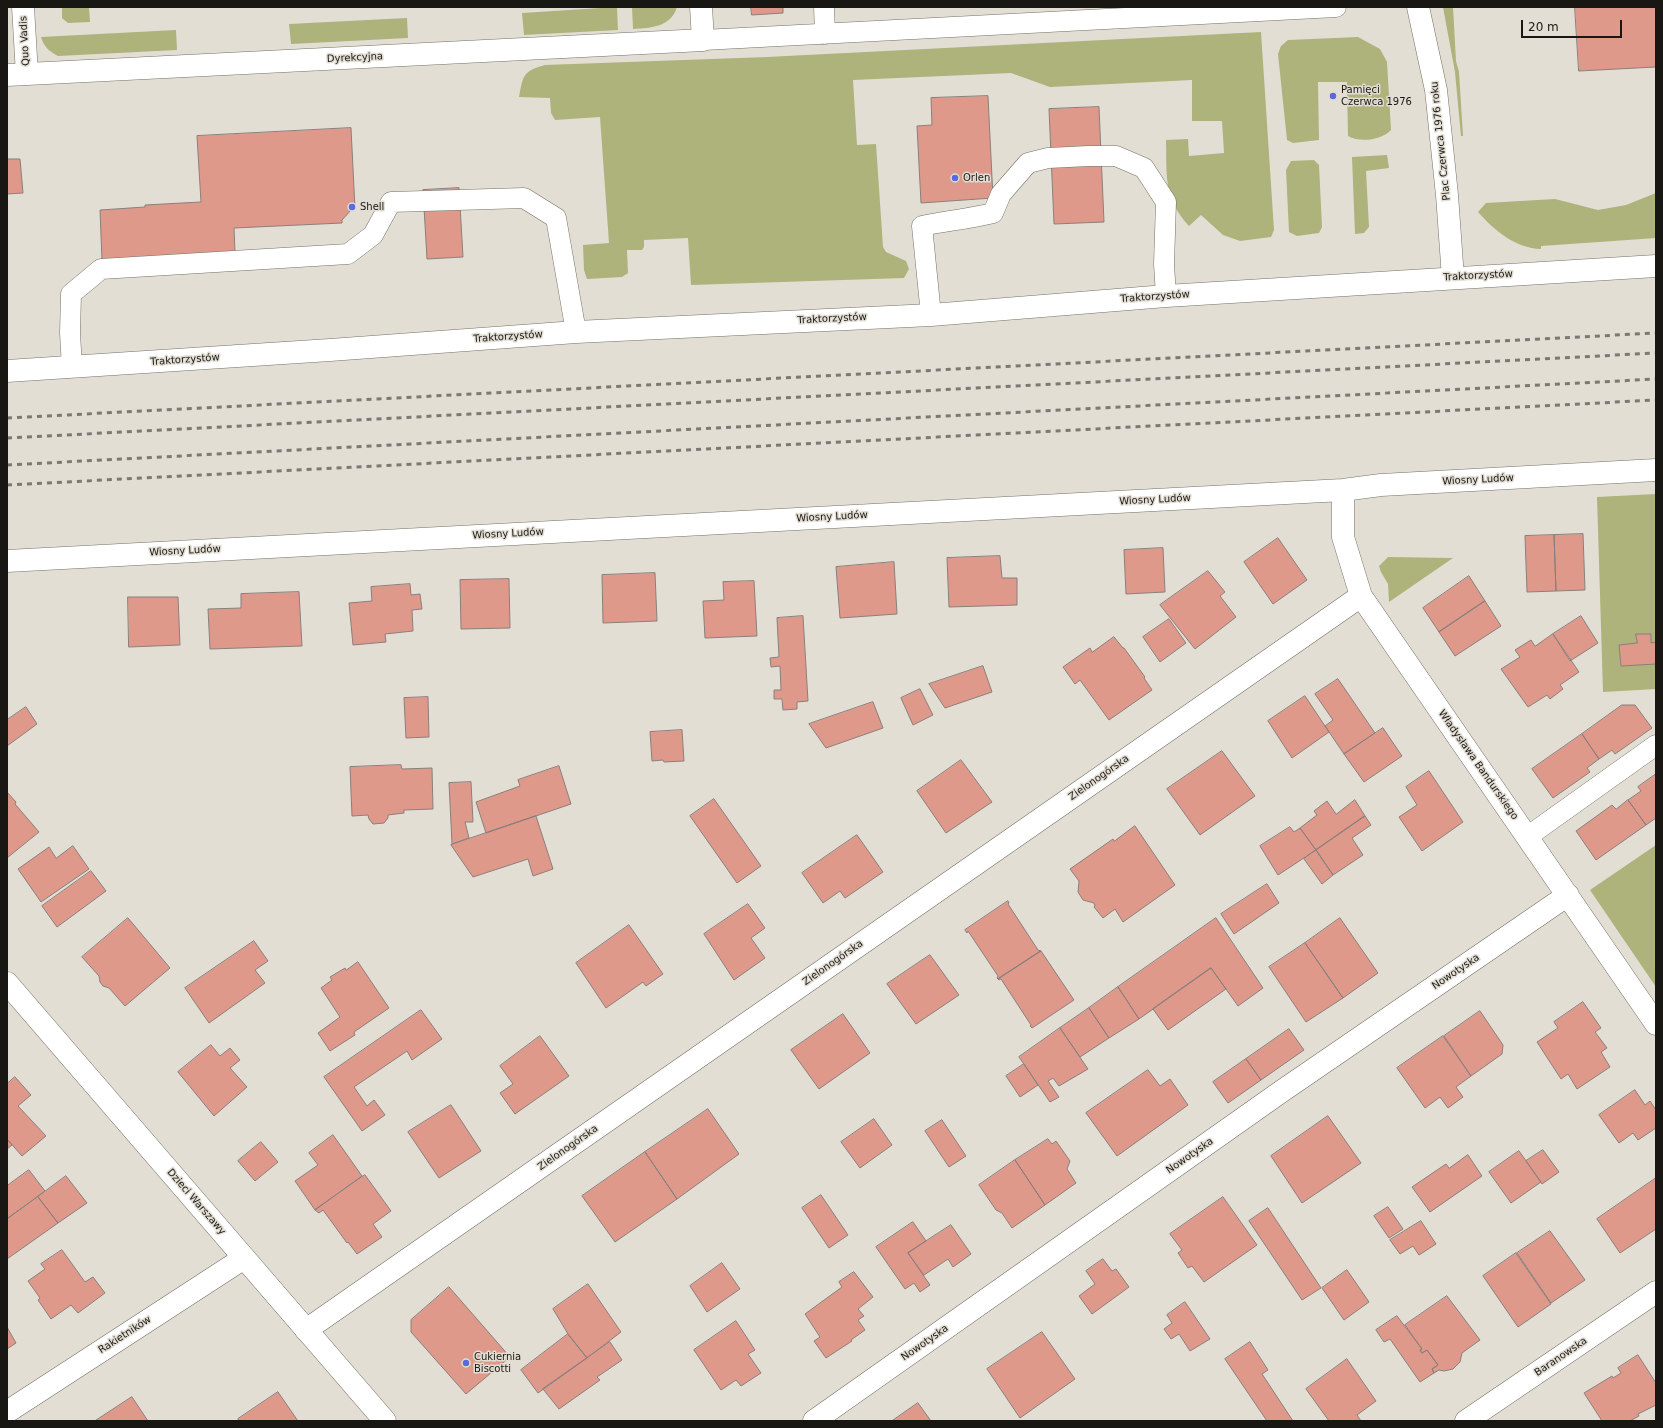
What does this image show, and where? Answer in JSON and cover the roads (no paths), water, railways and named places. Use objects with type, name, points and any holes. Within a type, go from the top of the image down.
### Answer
[{"type":"street","name":"Quo Vadis","points":[[17,75],[23,7]]},
{"type":"street","points":[[701,7],[703,40]]},
{"type":"street","name":"Plac Czerwca 1976 roku","points":[[1418,7],[1436,90],[1447,195],[1453,278]]},
{"type":"street","name":"Dyrekcyjna","points":[[17,75],[703,40]]},
{"type":"street","name":"Traktorzystów","points":[[7,371],[322,351],[576,332],[931,315],[1166,296],[1656,266]]},
{"type":"street","name":"Wiosny Ludów","points":[[7,561],[1342,490],[1381,485],[1656,470]]},
{"type":"street","name":"Władysława Bandurskiego","points":[[1342,490],[1343,537],[1361,596],[1656,1024]]},
{"type":"street","name":"Zielonogórska","points":[[306,1330],[1361,596]]},
{"type":"street","name":"Nowotyska","points":[[814,1421],[1282,1091],[1568,896]]},
{"type":"street","name":"Dzieci Warszawy","points":[[7,982],[384,1421]]},
{"type":"street","name":"Rakietników","points":[[7,1412],[244,1258]]},
{"type":"street","name":"Baranowska","points":[[1466,1421],[1656,1292]]},
{"type":"lane","points":[[824,7],[825,34]]},
{"type":"lane","points":[[703,40],[1336,7]]},
{"type":"lane","points":[[931,315],[922,226],[948,221],[972,219],[993,213],[1001,194],[1028,163],[1048,158],[1116,156],[1144,168],[1166,202],[1164,264],[1166,296]]},
{"type":"lane","points":[[72,367],[70,333],[71,294],[101,269],[348,254],[373,236],[391,202],[524,198],[556,218],[576,332]]},
{"type":"lane","points":[[1527,837],[1656,745]]},
{"type":"railway","points":[[7,418],[1656,333]]},
{"type":"railway","points":[[7,438],[1656,353]]},
{"type":"railway","points":[[7,465],[1656,379]]},
{"type":"railway","points":[[7,485],[1656,400]]},
{"type":"place","name":"Pamięci Czerwca 1976","points":[[1333,96]]},
{"type":"place","name":"Orlen","points":[[955,178]]},
{"type":"place","name":"Shell","points":[[352,207]]},
{"type":"place","name":"Cukiernia Biscotti","points":[[466,1363]]}]
